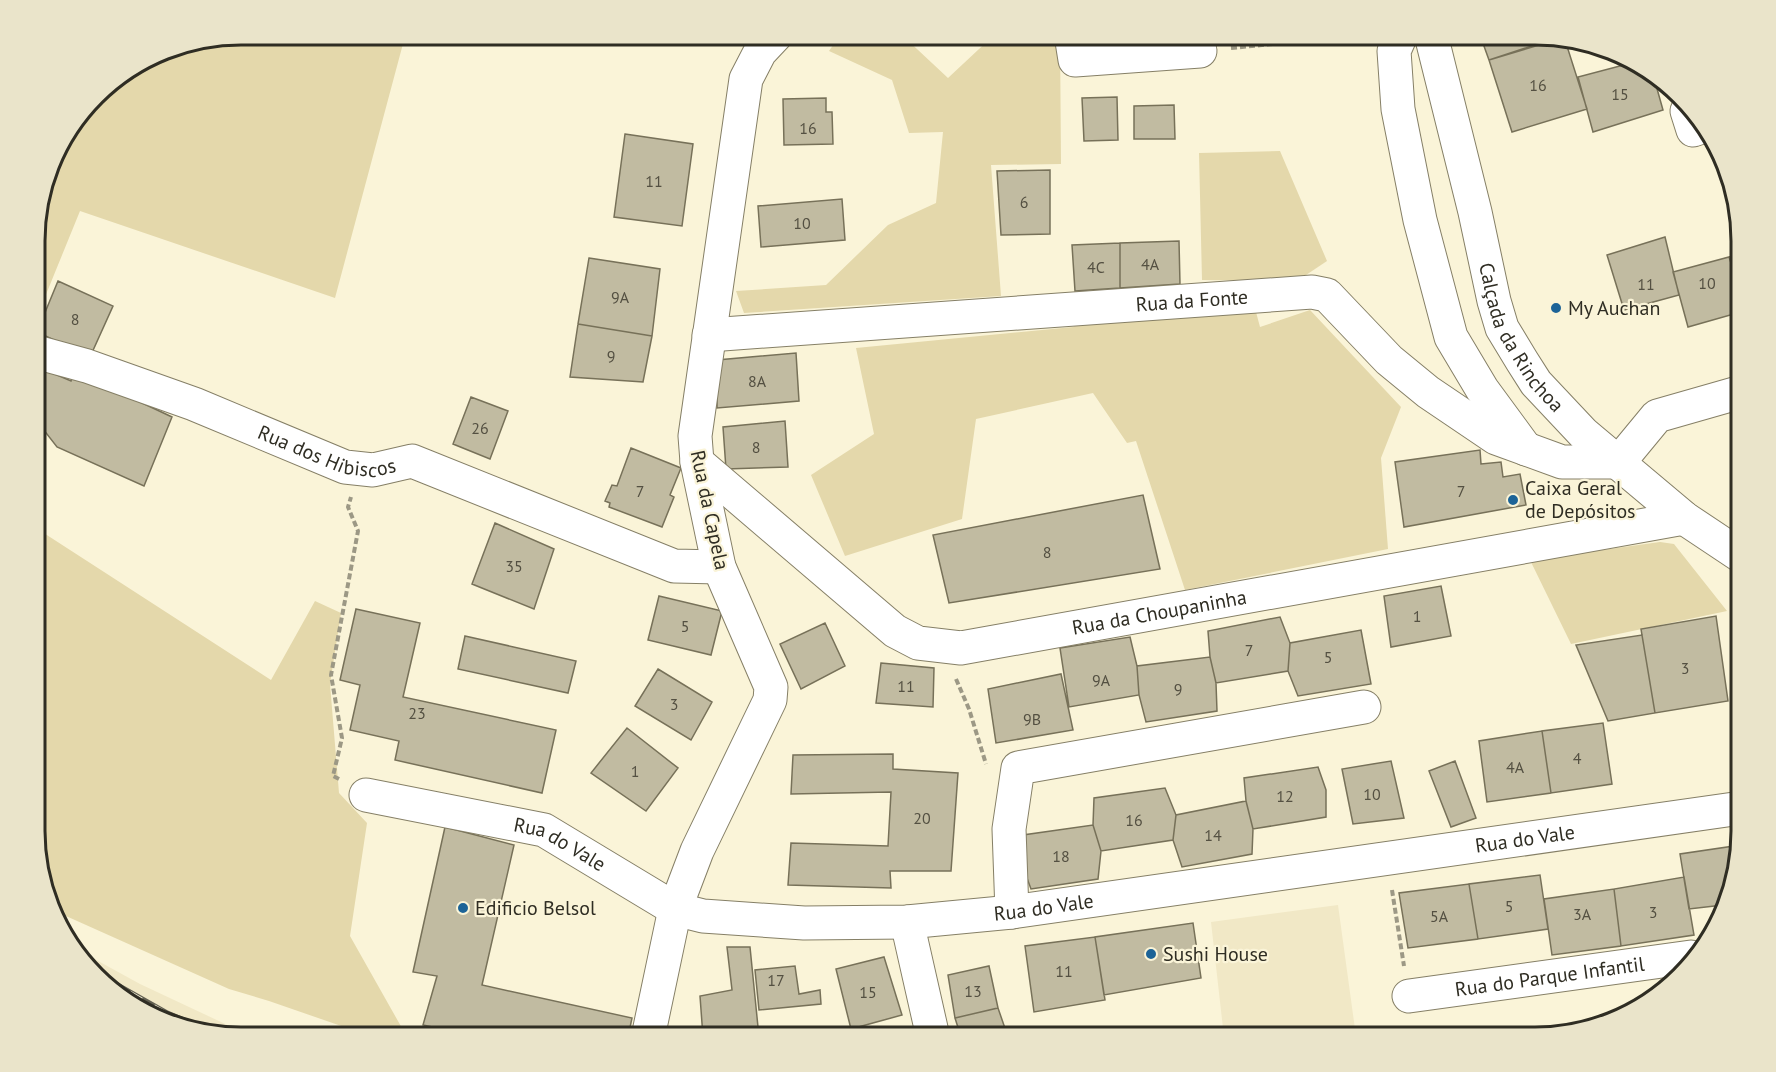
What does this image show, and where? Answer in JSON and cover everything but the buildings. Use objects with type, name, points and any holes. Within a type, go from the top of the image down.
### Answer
[{"type":"street","name":"Rua da Capela","points":[[650,1027],[675,909],[697,851],[770,699],[771,687],[719,567],[697,462],[695,436],[746,79],[766,45]]},
{"type":"street","points":[[1072,45],[1074,60],[1200,51]]},
{"type":"street","points":[[1396,45],[1394,51],[1398,109],[1420,220],[1451,337],[1482,389],[1526,449]]},
{"type":"street","name":"Calçada da Rinchoa","points":[[1434,45],[1502,328],[1536,383],[1584,434],[1684,518],[1731,549]]},
{"type":"street","name":"Rua da Fonte","points":[[709,334],[1312,292],[1327,295],[1389,360],[1428,392],[1496,438],[1562,462],[1619,462]]},
{"type":"street","name":"Rua dos Hibiscos","points":[[45,354],[87,366],[194,405],[345,467],[374,470],[412,461],[674,566],[719,567]]},
{"type":"street","points":[[1619,462],[1657,416],[1731,395]]},
{"type":"street","name":"Rua da Choupaninha","points":[[697,462],[895,631],[918,643],[961,648],[1684,518]]},
{"type":"street","points":[[1012,912],[1009,829],[1018,768],[1364,707]]},
{"type":"street","name":"Rua do Vale","points":[[366,795],[544,830],[675,909],[703,916],[804,923],[907,922],[1012,912],[1731,809]]},
{"type":"street","points":[[907,922],[931,1027]]},
{"type":"street","name":"Rua do Parque Infantil","points":[[1409,996],[1684,958]]},
{"type":"path","points":[[1200,51],[1261,45]]},
{"type":"path","points":[[360,468],[348,507],[358,531],[331,675],[342,738],[333,776],[366,795]]},
{"type":"path","points":[[945,646],[951,669],[969,709],[989,773]]},
{"type":"path","points":[[1386,858],[1409,996]]},
{"type":"shaded area","points":[[229,45],[403,45],[335,298],[80,211],[45,297],[47,216],[55,178],[60,166],[71,143],[86,122],[112,94],[143,71],[178,55]]},
{"type":"shaded area","points":[[833,45],[913,45],[948,78],[983,45],[1060,45],[1061,164],[991,165],[1001,296],[744,313],[736,291],[826,285],[888,225],[936,203],[943,132],[909,133],[892,80],[829,51]]},
{"type":"shaded area","points":[[1280,151],[1327,261],[1297,281],[1202,280],[1199,153]]},
{"type":"shaded area","points":[[1310,310],[1401,407],[1381,458],[1388,549],[1185,590],[1136,441],[1127,443],[1093,393],[976,419],[962,519],[845,556],[811,475],[874,434],[856,348],[1076,325],[1256,312],[1260,327]]},
{"type":"shaded area","points":[[45,534],[271,680],[315,601],[341,613],[330,684],[339,793],[367,823],[350,936],[401,1027],[344,1027],[229,989],[64,915],[55,894],[49,869],[45,831]]},
{"type":"shaded area","points":[[1660,542],[1674,544],[1727,611],[1571,644],[1530,560]]},
{"type":"shaded area","points":[[1338,905],[1355,1027],[1223,1027],[1211,922]]},
{"type":"shaded area","points":[[92,958],[140,984],[230,1026],[191,1020],[143,1001],[112,978]]},
{"type":"railway","points":[[139,998],[149,1004]]},
{"type":"place","name":"My Auchan","points":[[1556,308]]},
{"type":"place","name":"Caixa Geral de Depósitos","points":[[1513,500]]},
{"type":"place","name":"Edificio Belsol","points":[[463,908]]},
{"type":"place","name":"Sushi House","points":[[1151,954]]}]
